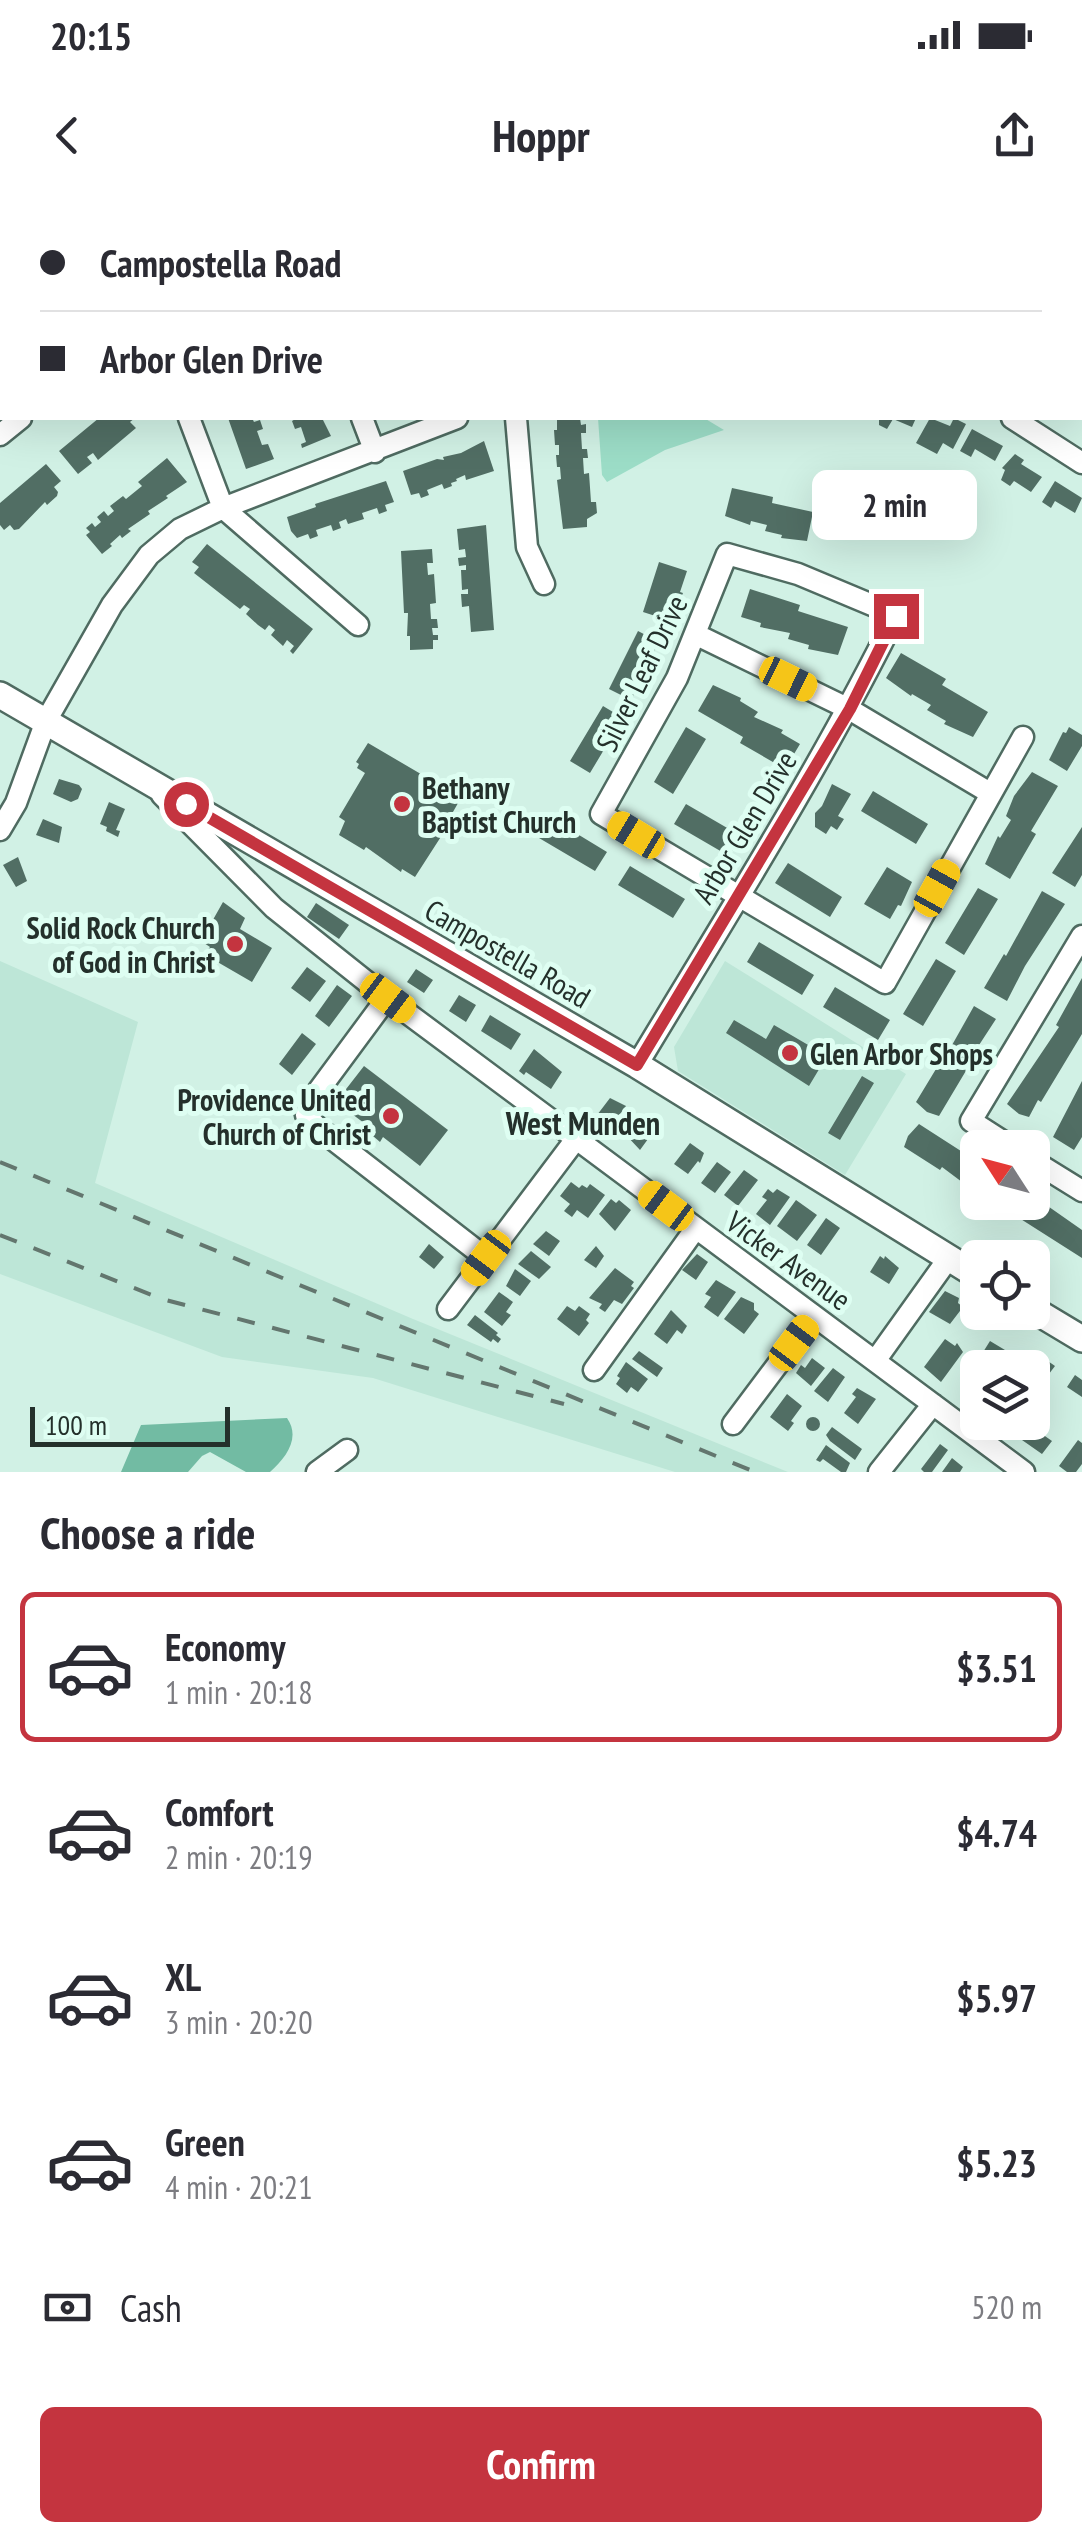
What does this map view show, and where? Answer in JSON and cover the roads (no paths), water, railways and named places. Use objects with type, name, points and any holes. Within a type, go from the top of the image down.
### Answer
[{"type":"main road","name":"Campostella Road","points":[[0,695],[637,1065],[960,1266]]},
{"type":"main road","points":[[1050,1320],[1082,1339]]},
{"type":"street","points":[[190,420],[223,508],[358,625]]},
{"type":"street","points":[[363,420],[375,452]]},
{"type":"street","points":[[0,830],[16,803],[46,721],[127,582],[149,555],[180,529],[223,508],[452,420]]},
{"type":"street","points":[[516,420],[527,547],[544,584]]},
{"type":"street","points":[[1015,420],[1082,463]]},
{"type":"street","name":"Arbor Glen Drive","points":[[637,1065],[850,709],[896,616],[798,574],[727,554]]},
{"type":"street","name":"Silver Leaf Drive","points":[[727,554],[698,634],[656,719],[601,814],[738,896]]},
{"type":"street","points":[[698,634],[850,709],[990,793]]},
{"type":"street","points":[[738,896],[884,983],[1023,737]]},
{"type":"street","name":"Vicker Avenue","points":[[154,786],[274,908],[388,998],[1024,1472]]},
{"type":"street","points":[[986,1130],[972,1121],[1082,936]]},
{"type":"street","points":[[388,998],[313,1098],[306,1115],[486,1258]]},
{"type":"street","points":[[448,1309],[576,1139]]},
{"type":"street","points":[[1050,1171],[1082,1191]]},
{"type":"street","points":[[594,1370],[696,1228]]},
{"type":"street","points":[[875,1360],[948,1259]]},
{"type":"street","points":[[733,1424],[814,1316]]},
{"type":"street","points":[[879,1472],[933,1404]]},
{"type":"street","points":[[316,1472],[347,1450]]},
{"type":"railway","points":[[0,1162],[755,1472]]},
{"type":"railway","points":[[0,1235],[162,1299],[564,1404]]},
{"type":"place","name":"Bethany Baptist Church","points":[[402,804]]},
{"type":"place","name":"Solid Rock Church of God in Christ","points":[[235,944]]},
{"type":"place","name":"Glen Arbor Shops","points":[[790,1053]]},
{"type":"place","name":"Providence United Church of Christ","points":[[391,1116]]},
{"type":"district","name":"West Munden","points":[[583,1123]]}]
